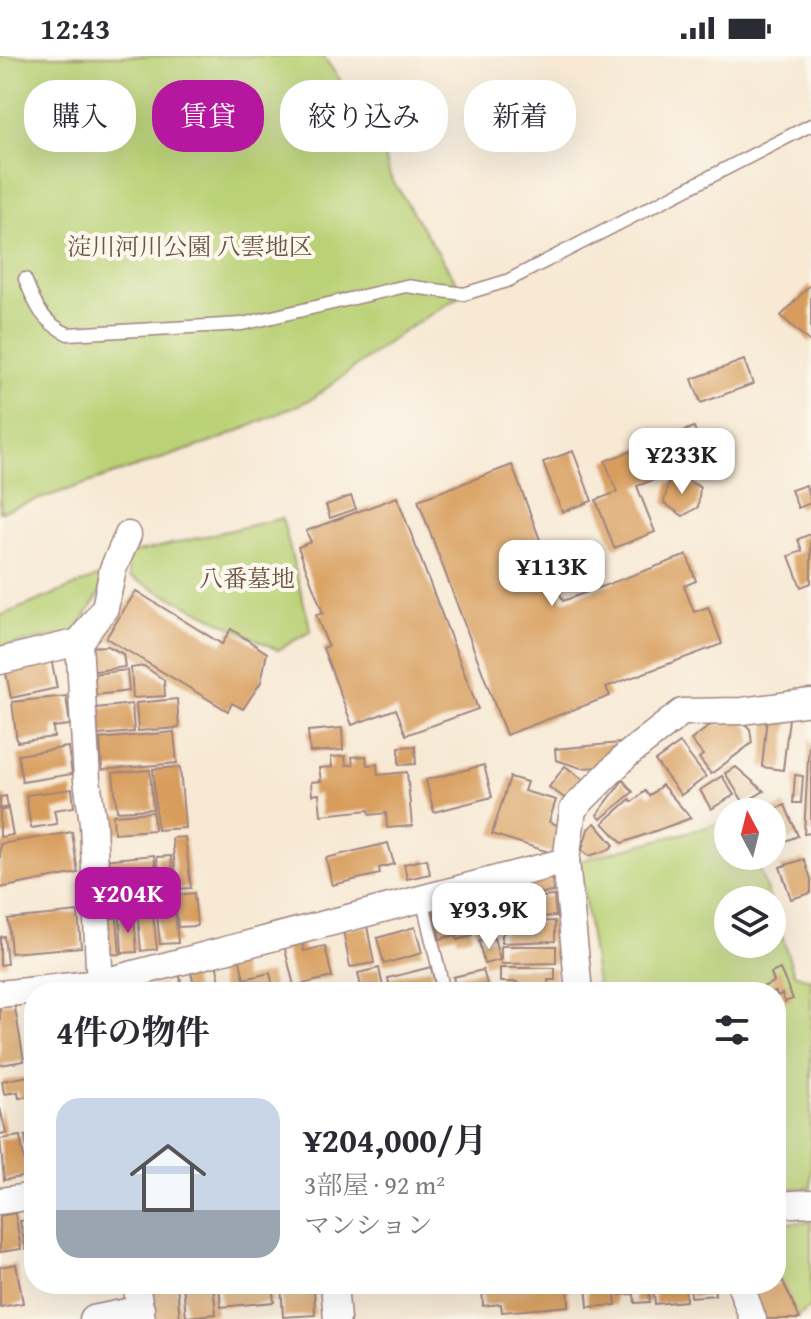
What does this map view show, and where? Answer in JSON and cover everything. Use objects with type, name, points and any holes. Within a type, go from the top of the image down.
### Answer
[{"type":"street","points":[[0,661],[79,642],[105,608],[113,569],[128,535]]},
{"type":"street","points":[[79,642],[86,764],[93,823],[99,982]]},
{"type":"street","points":[[578,982],[566,861],[573,809],[627,755],[682,712],[742,711],[811,702]]},
{"type":"street","points":[[121,982],[566,861]]},
{"type":"street","points":[[0,994],[24,993]]},
{"type":"street","points":[[0,1201],[24,1197]]},
{"type":"street","points":[[786,1204],[811,1203]]},
{"type":"street","points":[[335,1294],[337,1319]]},
{"type":"street","points":[[744,1294],[753,1319]]},
{"type":"street","points":[[93,1319],[140,1304]]},
{"type":"lane","points":[[25,279],[42,316],[52,326],[68,334],[242,324],[406,286],[464,294],[507,281],[811,125]]},
{"type":"lane","points":[[422,898],[442,982]]},
{"type":"green space","name":"淀川河川公園 八雲地区","points":[[0,56],[323,56],[340,80],[280,80],[280,152],[383,152],[390,176],[464,294],[404,331],[312,399],[218,440],[0,512]]},
{"type":"green space","name":"八番墓地","points":[[282,518],[311,631],[278,650],[130,577],[125,555]]},
{"type":"green space","points":[[99,576],[102,590],[74,633],[0,647],[0,616]]},
{"type":"green space","points":[[714,825],[714,870],[759,870],[765,886],[714,886],[714,958],[786,958],[786,949],[794,974],[811,980],[811,1188],[786,1189],[786,982],[597,982],[579,861]]},
{"type":"green space","points":[[811,1222],[811,1307],[794,1319],[785,1294],[786,1223]]},
{"type":"building","points":[[811,284],[811,343],[781,316]]},
{"type":"building","points":[[744,360],[753,384],[701,403],[692,379]]},
{"type":"building","points":[[694,427],[707,460],[637,486],[655,532],[614,548],[596,500],[617,492],[605,461]]},
{"type":"building","points":[[573,451],[592,501],[562,512],[543,462]]},
{"type":"building","points":[[512,465],[563,601],[687,555],[696,581],[684,586],[694,612],[708,607],[722,644],[606,687],[610,696],[506,735],[418,500]]},
{"type":"building","points":[[683,478],[700,487],[698,507],[683,516],[664,503],[668,483]]},
{"type":"building","points":[[806,485],[811,503],[798,508],[791,490]]},
{"type":"building","points":[[351,496],[356,509],[330,518],[326,505]]},
{"type":"building","points":[[397,497],[478,709],[406,735],[396,709],[352,725],[323,648],[328,646],[316,615],[323,613],[298,547],[311,542],[306,531]]},
{"type":"building","points":[[811,534],[811,583],[801,587],[789,556],[802,551],[798,539]]},
{"type":"building","points":[[136,591],[222,644],[231,629],[267,653],[261,682],[243,709],[232,703],[228,711],[106,638]]},
{"type":"building","points":[[108,646],[123,654],[125,667],[88,672],[87,647]]},
{"type":"building","points":[[51,658],[57,688],[11,698],[5,668]]},
{"type":"building","points":[[144,666],[164,680],[165,696],[133,698],[131,668]]},
{"type":"building","points":[[127,670],[129,691],[96,695],[94,674]]},
{"type":"building","points":[[66,696],[70,725],[53,727],[54,737],[17,742],[12,702]]},
{"type":"building","points":[[177,699],[179,728],[138,731],[136,703]]},
{"type":"building","points":[[132,704],[134,732],[98,735],[96,708]]},
{"type":"building","points":[[767,716],[789,718],[783,770],[762,767]]},
{"type":"building","points":[[731,720],[742,721],[750,729],[752,743],[711,774],[699,758],[703,755],[691,740],[716,721],[719,725]]},
{"type":"building","points":[[342,728],[343,750],[310,752],[308,731]]},
{"type":"building","points":[[174,732],[177,763],[102,770],[100,739]]},
{"type":"building","points":[[809,740],[811,833],[804,834]]},
{"type":"building","points":[[620,743],[621,752],[601,767],[581,768],[556,760],[555,749]]},
{"type":"building","points":[[680,743],[706,777],[681,795],[655,761]]},
{"type":"building","points":[[415,746],[416,764],[399,765],[399,747]]},
{"type":"building","points":[[68,747],[72,774],[22,782],[18,755]]},
{"type":"building","points":[[345,756],[346,765],[353,765],[352,757],[366,756],[367,765],[377,764],[378,775],[407,772],[412,826],[387,828],[386,813],[370,815],[369,810],[321,815],[319,794],[312,795],[311,782],[321,781],[319,768],[332,767],[331,757]]},
{"type":"building","points":[[484,765],[492,797],[434,812],[426,780]]},
{"type":"building","points":[[565,766],[586,782],[570,802],[549,787]]},
{"type":"building","points":[[180,767],[185,828],[157,830],[153,769]]},
{"type":"building","points":[[736,767],[764,791],[752,798],[741,798],[725,773]]},
{"type":"building","points":[[150,770],[153,809],[117,811],[113,773]]},
{"type":"building","points":[[795,775],[803,776],[801,803],[793,803]]},
{"type":"building","points":[[722,776],[734,795],[714,798],[714,807],[711,809],[700,790]]},
{"type":"building","points":[[510,777],[527,782],[524,791],[556,800],[549,822],[563,827],[555,854],[492,834]]},
{"type":"building","points":[[623,780],[633,792],[601,819],[597,815]]},
{"type":"building","points":[[662,785],[691,818],[622,843],[603,823],[630,799],[632,802],[645,791],[649,796]]},
{"type":"building","points":[[72,789],[74,807],[54,810],[57,824],[31,828],[26,795]]},
{"type":"building","points":[[6,796],[8,807],[0,809],[0,797]]},
{"type":"building","points":[[786,807],[798,836],[786,841]]},
{"type":"building","points":[[8,809],[13,835],[0,837],[0,811]]},
{"type":"building","points":[[153,812],[154,830],[114,833],[113,815]]},
{"type":"building","points":[[595,823],[614,845],[589,856],[582,850],[588,829]]},
{"type":"building","points":[[72,832],[78,873],[0,888],[0,844]]},
{"type":"building","points":[[185,837],[191,888],[177,889],[172,838]]},
{"type":"building","points":[[388,843],[394,864],[379,868],[380,874],[332,885],[326,858]]},
{"type":"building","points":[[154,855],[156,869],[104,874],[103,860]]},
{"type":"building","points":[[171,856],[174,890],[160,891],[157,857]]},
{"type":"building","points":[[427,859],[430,874],[407,879],[404,864]]},
{"type":"building","points":[[804,859],[811,879],[811,893],[791,899],[781,870],[786,870],[786,865]]},
{"type":"building","points":[[156,872],[158,890],[120,894],[119,887],[105,888],[104,876]]},
{"type":"building","points":[[546,878],[552,880],[553,892],[512,897],[510,883]]},
{"type":"building","points":[[494,889],[503,924],[476,931],[467,897]]},
{"type":"building","points":[[461,892],[472,936],[457,940],[456,935],[440,939],[431,900]]},
{"type":"building","points":[[194,893],[197,926],[178,927],[175,895]]},
{"type":"building","points":[[173,895],[178,943],[160,944],[155,896]]},
{"type":"building","points":[[144,896],[145,912],[104,915],[104,900]]},
{"type":"building","points":[[554,896],[556,916],[513,919],[511,899]]},
{"type":"building","points":[[78,912],[81,947],[11,953],[8,919]]},
{"type":"building","points":[[153,914],[157,949],[141,951],[138,916]]},
{"type":"building","points":[[134,916],[137,952],[122,953],[120,918]]},
{"type":"building","points":[[117,918],[120,954],[105,955],[102,919]]},
{"type":"building","points":[[555,921],[555,941],[502,943],[502,935],[510,923]]},
{"type":"building","points":[[367,926],[374,963],[350,967],[343,930]]},
{"type":"building","points":[[415,927],[422,953],[384,964],[377,938]]},
{"type":"building","points":[[4,936],[7,964],[0,965],[0,937]]},
{"type":"building","points":[[494,938],[500,960],[484,964],[479,941]]},
{"type":"building","points":[[302,941],[304,951],[325,946],[332,977],[293,982],[284,945]]},
{"type":"building","points":[[501,946],[556,946],[556,963],[501,964]]},
{"type":"building","points":[[239,957],[244,979],[270,973],[272,982],[220,982],[216,962]]},
{"type":"building","points":[[431,967],[435,982],[389,982],[388,978]]},
{"type":"building","points":[[379,968],[382,982],[360,982],[358,973]]},
{"type":"building","points":[[500,968],[555,968],[555,980],[548,982],[500,982]]},
{"type":"building","points":[[190,969],[193,982],[181,982],[179,972]]},
{"type":"building","points":[[780,969],[786,982],[774,982],[771,973]]},
{"type":"building","points":[[483,970],[486,982],[454,982],[453,977]]},
{"type":"building","points":[[786,983],[793,999],[786,1002]]},
{"type":"building","points":[[14,1002],[24,1061],[0,1065],[0,1004]]},
{"type":"building","points":[[24,1077],[24,1097],[19,1098],[18,1092],[4,1094],[2,1081]]},
{"type":"building","points":[[0,1108],[6,1133],[0,1134]]},
{"type":"building","points":[[20,1136],[24,1177],[4,1180],[0,1139]]},
{"type":"building","points":[[15,1213],[21,1249],[0,1252],[0,1216]]},
{"type":"building","points":[[16,1264],[23,1303],[0,1307],[0,1267]]},
{"type":"building","points":[[786,1288],[800,1319],[765,1319],[754,1294],[786,1294]]},
{"type":"building","points":[[147,1294],[178,1294],[180,1319],[154,1319],[152,1301],[148,1302]]},
{"type":"building","points":[[184,1294],[214,1294],[216,1314],[186,1317]]},
{"type":"building","points":[[220,1294],[273,1294],[274,1302],[221,1307]]},
{"type":"building","points":[[282,1294],[314,1294],[315,1315],[283,1317]]},
{"type":"building","points":[[482,1294],[568,1294],[569,1306],[502,1312],[501,1304],[483,1306]]},
{"type":"building","points":[[587,1294],[615,1294],[616,1305],[588,1307]]},
{"type":"building","points":[[634,1294],[649,1294],[650,1302],[635,1303]]},
{"type":"building","points":[[654,1294],[686,1294],[686,1301],[655,1304]]},
{"type":"building","points":[[691,1294],[715,1294],[715,1295],[691,1297]]}]
